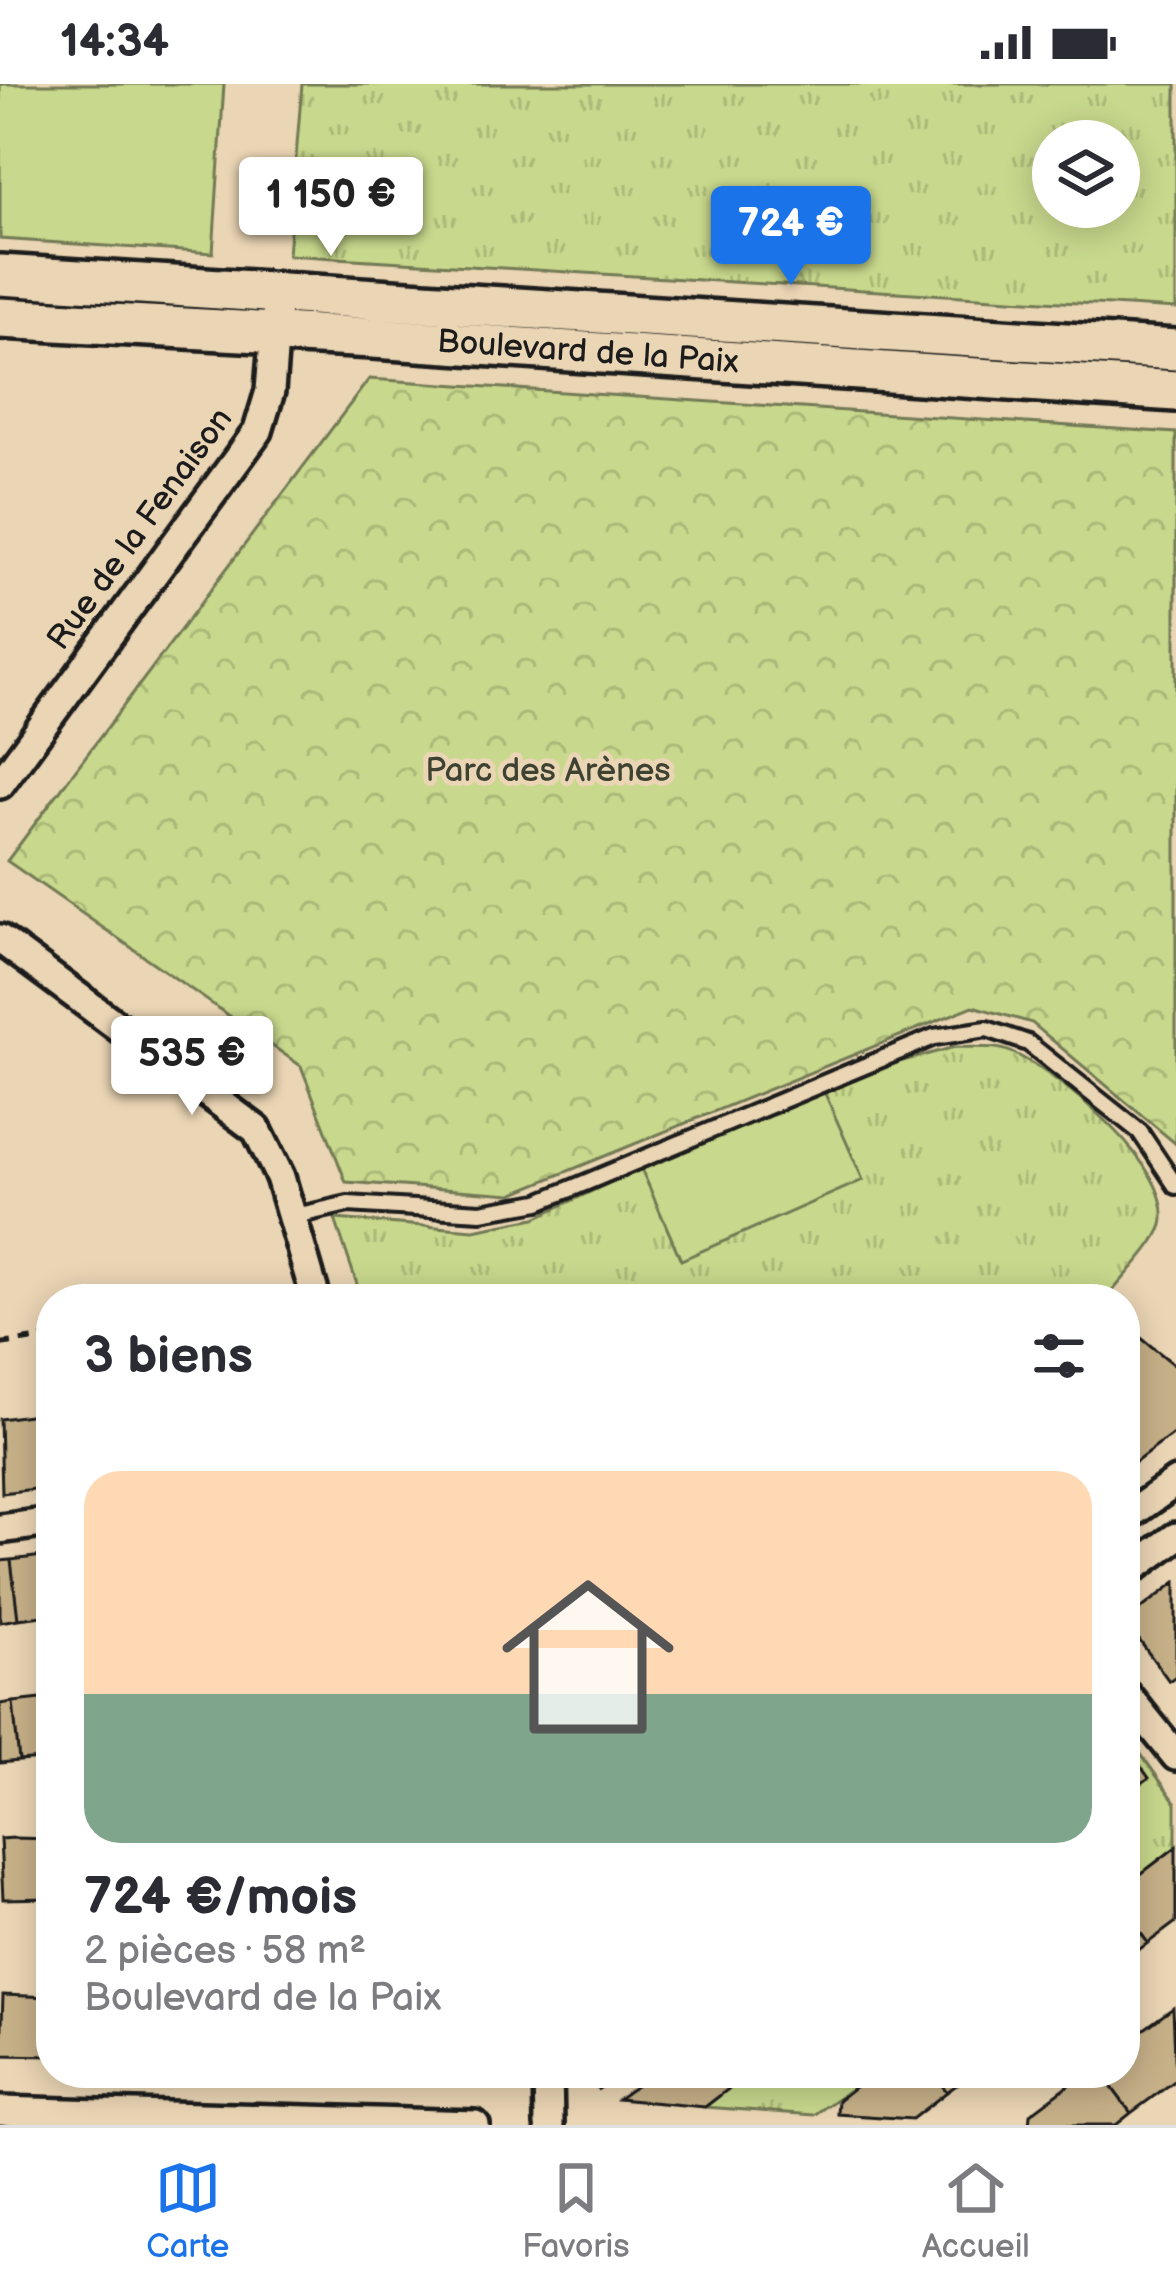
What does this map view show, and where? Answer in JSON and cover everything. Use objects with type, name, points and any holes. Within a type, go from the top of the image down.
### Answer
[{"type":"main road","name":"Boulevard de la Paix","points":[[0,275],[1176,350]]},
{"type":"main road","name":"Boulevard de la Paix","points":[[0,318],[1176,391]]},
{"type":"street","name":"Rue de la Fenaison","points":[[0,784],[258,431],[267,405],[277,293]]},
{"type":"street","points":[[0,939],[248,1121],[274,1161],[311,1284]]},
{"type":"street","points":[[1140,1507],[1176,1482]]},
{"type":"street","points":[[0,1529],[36,1524]]},
{"type":"street","points":[[1140,1563],[1176,1537]]},
{"type":"street","points":[[1140,1712],[1176,1756]]},
{"type":"street","points":[[548,2088],[549,2125]]},
{"type":"street","points":[[0,2111],[475,2125]]},
{"type":"lane","points":[[291,1216],[348,1204],[481,1212],[539,1202],[934,1037],[987,1029],[1028,1043],[1140,1132],[1176,1186]]},
{"type":"path","points":[[0,1344],[36,1339]]},
{"type":"green space","points":[[0,84],[224,84],[213,253],[0,239]]},
{"type":"green space","points":[[302,84],[1176,84],[1176,309],[288,255]]},
{"type":"green space","name":"Parc des Arènes","points":[[369,379],[1176,433],[1176,1144],[1032,1023],[973,1006],[512,1194],[346,1182],[301,1066],[7,861]]},
{"type":"green space","points":[[955,1047],[998,1048],[1032,1063],[1109,1125],[1151,1177],[1161,1202],[1158,1233],[1118,1284],[357,1284],[335,1219],[474,1230],[535,1218],[641,1168],[681,1259],[823,1089]]},
{"type":"green space","points":[[823,1089],[863,1180],[681,1260],[641,1168]]},
{"type":"green space","points":[[1140,1753],[1176,1803],[1176,1847],[1140,1875]]},
{"type":"green space","points":[[730,2088],[852,2088],[814,2115],[705,2107]]},
{"type":"building","points":[[1140,1337],[1176,1366],[1176,1432],[1140,1459]]},
{"type":"building","points":[[36,1414],[36,1489],[2,1493],[0,1419]]},
{"type":"building","points":[[36,1557],[36,1617],[18,1619],[11,1560]]},
{"type":"building","points":[[11,1560],[18,1619],[0,1622],[0,1561]]},
{"type":"building","points":[[1176,1582],[1176,1676],[1169,1681],[1140,1641],[1140,1610]]},
{"type":"building","points":[[36,1700],[36,1759],[19,1761],[13,1702]]},
{"type":"building","points":[[13,1702],[19,1761],[0,1763],[0,1704]]},
{"type":"building","points":[[0,1839],[36,1839],[36,1898],[3,1899]]},
{"type":"building","points":[[1176,1847],[1176,1922],[1148,1943],[1140,1932],[1140,1875]]},
{"type":"building","points":[[3,1995],[36,1996],[36,2056],[1,2055]]},
{"type":"building","points":[[1173,2008],[1176,2080],[1131,2113],[1112,2088],[1140,2088],[1140,2032]]},
{"type":"building","points":[[633,2088],[730,2088],[705,2107],[618,2099]]},
{"type":"building","points":[[854,2088],[944,2088],[947,2092],[912,2119],[837,2114],[838,2100]]},
{"type":"building","points":[[1065,2088],[1112,2088],[1131,2113],[1116,2125],[1029,2125],[1030,2114]]}]
